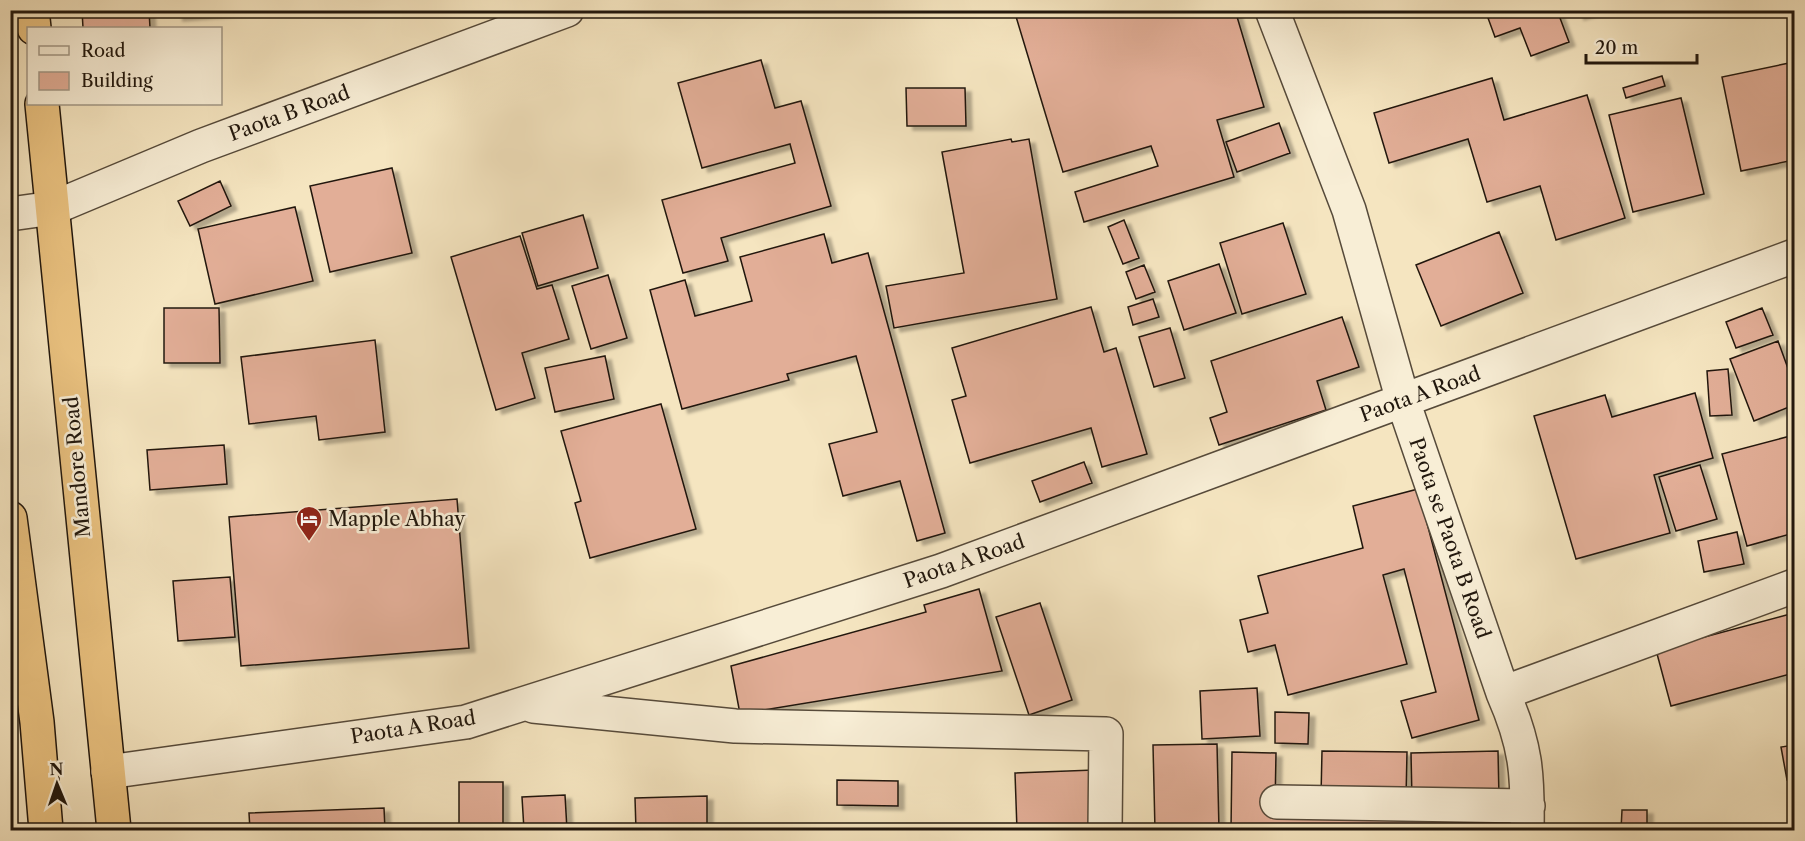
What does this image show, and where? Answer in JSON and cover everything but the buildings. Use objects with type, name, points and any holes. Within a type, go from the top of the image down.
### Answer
[{"type":"highway","points":[[32,10],[34,27]]},
{"type":"highway","name":"Mandore Road","points":[[42,105],[114,831]]},
{"type":"highway","points":[[10,518],[37,722],[46,831]]},
{"type":"street","name":"Paota B Road","points":[[10,214],[53,208],[201,146],[567,10]]},
{"type":"street","name":"Paota se Paota B Road","points":[[1272,10],[1349,210],[1402,400],[1503,693],[1518,727],[1528,779],[1527,818]]},
{"type":"street","name":"Paota A Road","points":[[108,772],[466,722],[941,571],[1794,256]]},
{"type":"street","points":[[1503,693],[1794,586]]},
{"type":"street","points":[[519,705],[735,726],[1106,734],[1105,831]]},
{"type":"street","points":[[1277,802],[1527,818]]},
{"type":"place","name":"Mapple Abhay","points":[[309,542]]}]
